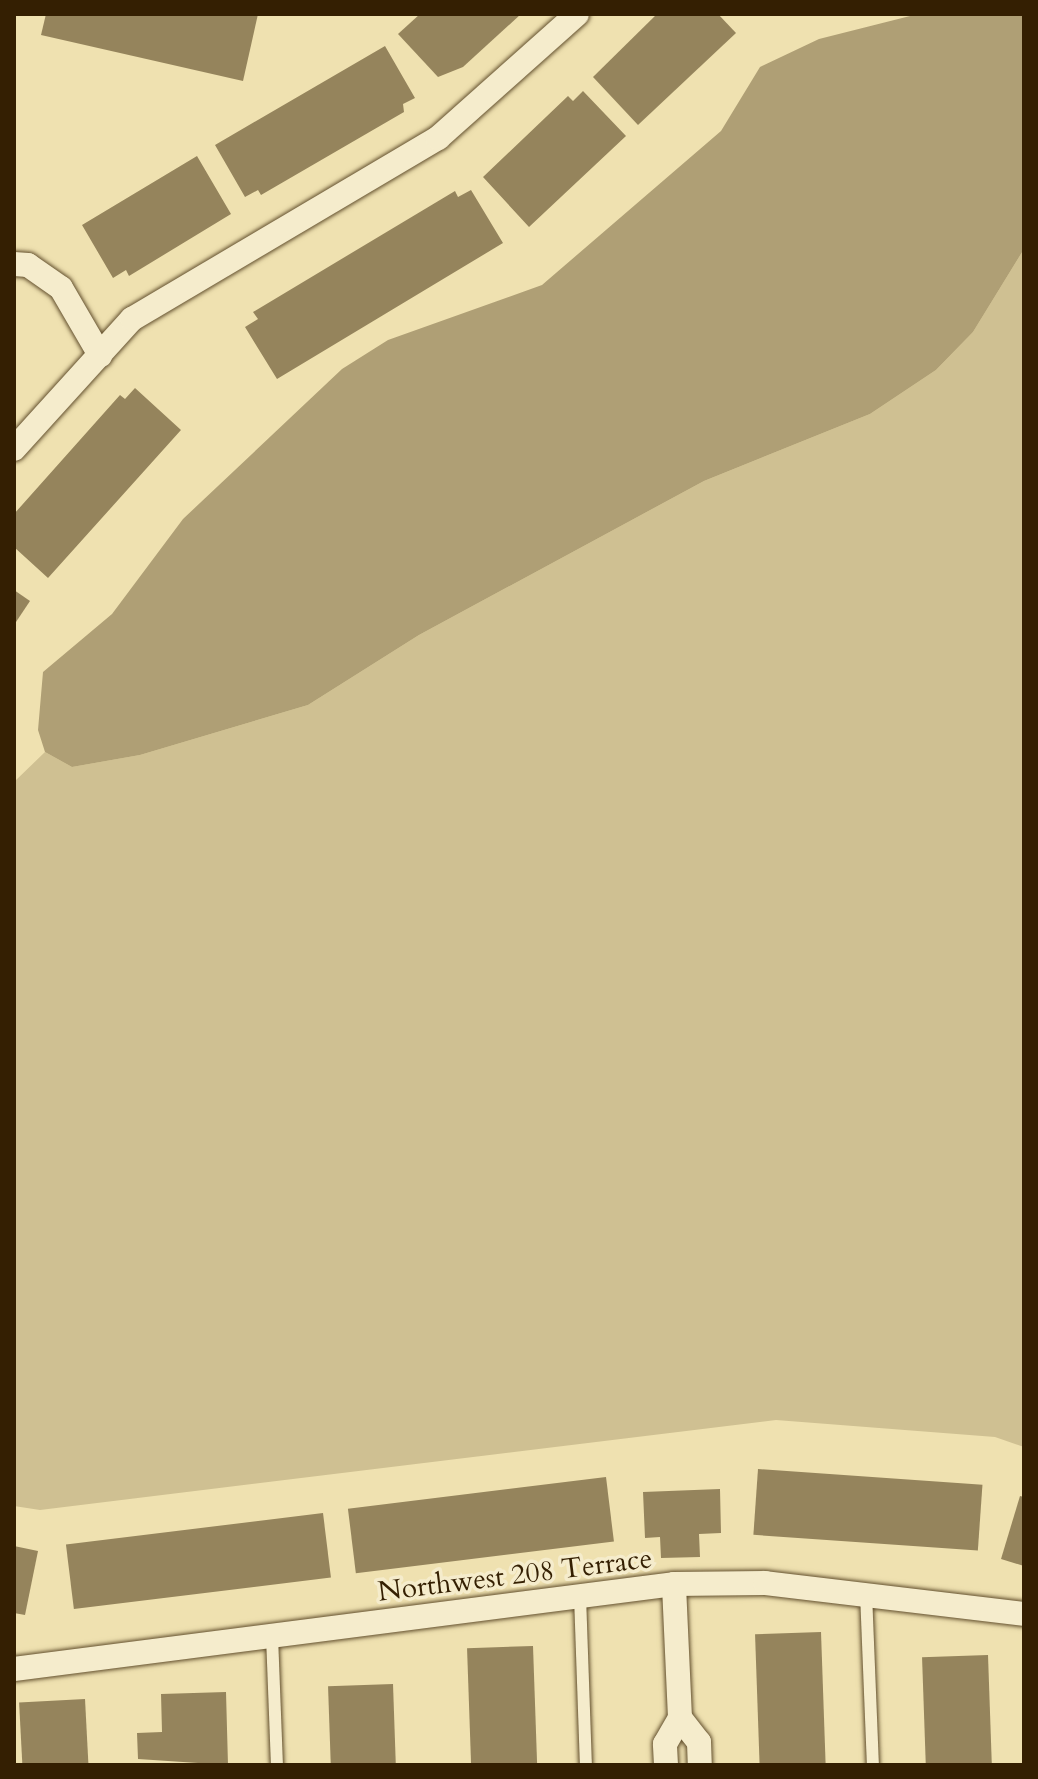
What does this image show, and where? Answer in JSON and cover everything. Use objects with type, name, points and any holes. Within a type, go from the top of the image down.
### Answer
[{"type":"street","points":[[14,449],[132,319],[438,138],[577,14]]},
{"type":"street","points":[[14,264],[28,265],[61,288],[100,355]]},
{"type":"street","name":"Northwest 208 Terrace","points":[[14,1669],[674,1584],[765,1583],[1024,1614]]},
{"type":"street","points":[[666,1765],[665,1744],[680,1718],[674,1584]]},
{"type":"street","points":[[680,1718],[699,1742],[700,1765]]},
{"type":"lane","points":[[866,1593],[873,1765]]},
{"type":"lane","points":[[580,1596],[586,1765]]},
{"type":"lane","points":[[272,1636],[277,1765]]},
{"type":"shaded area","points":[[918,14],[1024,14],[1024,249],[973,332],[936,370],[870,414],[704,481],[419,635],[308,705],[140,755],[72,767],[45,752],[38,730],[43,672],[112,614],[183,519],[342,369],[388,340],[542,285],[721,131],[760,67],[819,39]]},
{"type":"shaded area","points":[[1024,249],[1024,1447],[995,1437],[776,1420],[40,1510],[14,1506],[14,782],[45,752],[72,767],[140,755],[308,705],[419,635],[704,481],[870,414],[936,370],[973,332]]},
{"type":"building","points":[[46,14],[258,14],[243,81],[41,35]]},
{"type":"building","points":[[420,14],[521,14],[463,67],[438,77],[398,34]]},
{"type":"building","points":[[657,14],[718,14],[736,33],[638,125],[593,77]]},
{"type":"building","points":[[385,46],[415,98],[403,104],[404,112],[261,195],[258,190],[245,197],[215,145]]},
{"type":"building","points":[[583,91],[626,136],[529,227],[483,177],[568,96],[573,101]]},
{"type":"building","points":[[197,156],[231,214],[129,276],[126,270],[113,278],[82,225]]},
{"type":"building","points":[[471,190],[503,243],[277,379],[245,327],[258,319],[253,312],[455,191],[458,197]]},
{"type":"building","points":[[135,388],[181,430],[48,578],[14,547],[14,514],[120,395],[125,399]]},
{"type":"building","points":[[14,590],[30,601],[14,625]]},
{"type":"building","points":[[758,1469],[982,1485],[978,1551],[753,1535]]},
{"type":"building","points":[[606,1477],[614,1542],[356,1573],[348,1509]]},
{"type":"building","points":[[720,1489],[721,1533],[699,1534],[700,1557],[661,1558],[660,1537],[645,1538],[643,1492]]},
{"type":"building","points":[[1020,1496],[1024,1497],[1024,1566],[1001,1559]]},
{"type":"building","points":[[323,1513],[331,1578],[74,1609],[66,1545]]},
{"type":"building","points":[[14,1546],[38,1551],[25,1615],[14,1613]]},
{"type":"building","points":[[821,1632],[826,1765],[760,1765],[755,1634]]},
{"type":"building","points":[[533,1646],[537,1765],[471,1765],[467,1648]]},
{"type":"building","points":[[988,1655],[992,1765],[926,1765],[922,1657]]},
{"type":"building","points":[[393,1684],[396,1765],[331,1765],[328,1686]]},
{"type":"building","points":[[226,1692],[228,1765],[138,1759],[137,1733],[162,1732],[161,1694]]},
{"type":"building","points":[[85,1699],[88,1765],[22,1765],[19,1702]]}]
